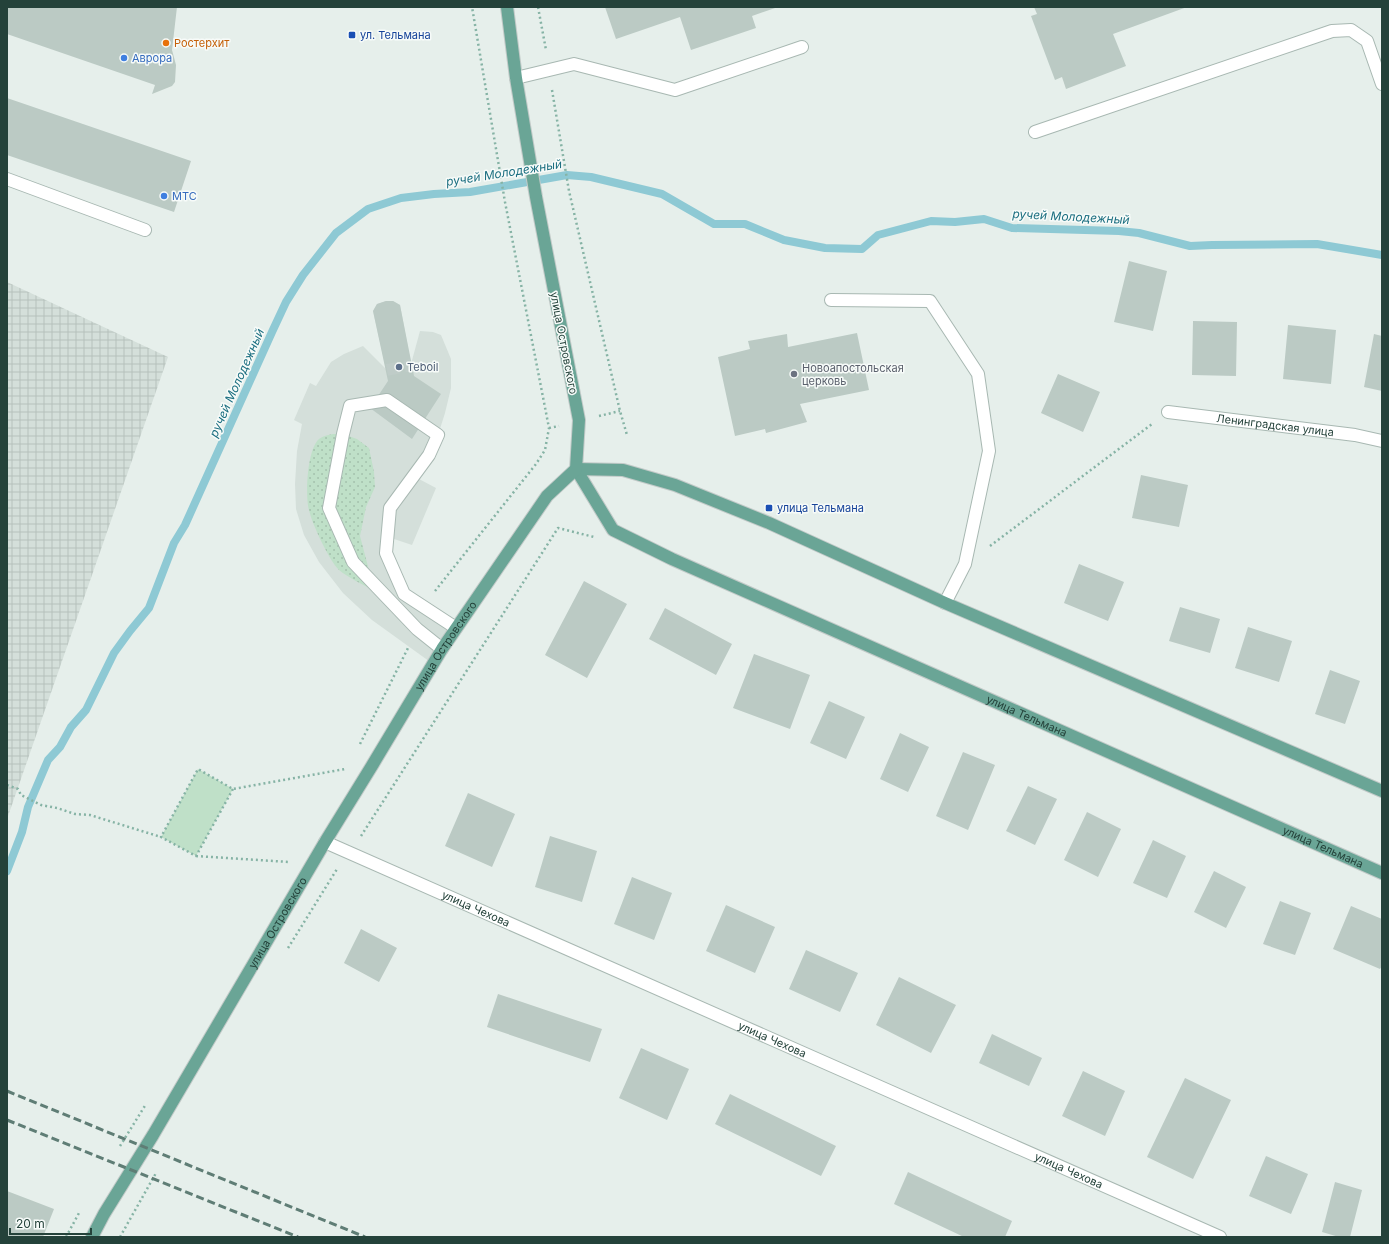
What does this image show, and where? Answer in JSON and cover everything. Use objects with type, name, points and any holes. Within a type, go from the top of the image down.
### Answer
[{"type":"main road","name":"улица Островского","points":[[92,1237],[104,1214],[157,1128],[325,842],[442,649],[547,496],[576,469],[579,420],[530,164],[516,78],[508,7]]},
{"type":"main road","points":[[576,469],[623,470],[676,485],[769,523],[945,603],[1382,791]]},
{"type":"main road","name":"улица Тельмана","points":[[576,469],[613,530],[672,559],[1382,873]]},
{"type":"street","points":[[1035,132],[1332,31],[1351,30],[1367,41],[1382,84]]},
{"type":"street","points":[[516,78],[574,64],[674,90],[802,47]]},
{"type":"street","points":[[7,179],[145,230]]},
{"type":"street","points":[[831,300],[930,301],[978,374],[989,450],[965,564],[945,603]]},
{"type":"street","points":[[442,649],[417,629],[353,562],[329,508],[343,434],[350,406],[387,400],[438,435],[429,454],[390,508],[386,553],[404,594],[456,628]]},
{"type":"street","name":"Ленинградская улица","points":[[1168,412],[1355,435],[1382,441]]},
{"type":"street","name":"улица Чехова","points":[[325,842],[1220,1237]]},
{"type":"path","points":[[427,610],[436,589],[536,464],[545,450],[549,428],[505,202],[472,7]]},
{"type":"path","points":[[564,163],[569,191],[618,403],[627,435]]},
{"type":"path","points":[[965,564],[1168,412]]},
{"type":"path","points":[[358,748],[417,629]]},
{"type":"path","points":[[161,837],[198,770],[233,789],[347,769],[343,776]]},
{"type":"path","points":[[7,785],[18,789],[21,795],[41,805],[75,814],[90,815],[161,837],[196,856],[290,862],[286,869]]},
{"type":"path","points":[[196,856],[233,789]]},
{"type":"path","points":[[118,1150],[146,1102]]},
{"type":"path","points":[[66,1237],[81,1211]]},
{"type":"shaded area","points":[[7,282],[168,357],[7,819]]},
{"type":"shaded area","points":[[386,301],[393,301],[400,305],[411,364],[420,331],[433,332],[441,335],[451,359],[451,388],[445,413],[438,435],[419,479],[436,488],[412,545],[394,539],[386,553],[393,583],[456,628],[433,664],[372,620],[343,593],[319,562],[304,535],[296,509],[295,484],[297,451],[302,424],[294,420],[310,383],[316,386],[331,362],[344,354],[363,346],[386,369],[373,311],[377,304]]},
{"type":"green space","points":[[333,434],[343,434],[357,439],[369,448],[374,472],[375,487],[366,507],[360,536],[376,592],[339,570],[321,542],[309,510],[307,484],[312,452],[319,439]]},
{"type":"green space","points":[[198,769],[233,789],[196,856],[161,837]]},
{"type":"building","name":"Аврора","points":[[7,7],[177,7],[172,50],[176,65],[175,82],[172,86],[152,94],[155,85],[7,34]]},
{"type":"building","points":[[605,7],[778,7],[752,16],[756,28],[691,50],[680,17],[616,39]]},
{"type":"building","points":[[1034,7],[1187,7],[1113,34],[1126,66],[1066,89],[1062,77],[1055,80],[1031,16],[1037,14]]},
{"type":"building","points":[[7,98],[191,161],[174,212],[7,155]]},
{"type":"building","points":[[1129,261],[1167,271],[1153,331],[1114,322]]},
{"type":"building","name":"Teboil","points":[[386,301],[393,301],[400,305],[414,376],[441,394],[412,439],[370,408],[388,381],[373,311],[377,304]]},
{"type":"building","points":[[1193,321],[1237,322],[1236,376],[1192,375]]},
{"type":"building","points":[[1288,325],[1336,330],[1331,384],[1283,379]]},
{"type":"building","name":"Новоапостольская церковь","points":[[857,333],[869,390],[800,404],[807,422],[766,433],[765,429],[735,436],[718,357],[750,349],[748,341],[787,334],[788,347]]},
{"type":"building","points":[[1374,334],[1382,336],[1382,391],[1364,387]]},
{"type":"building","points":[[1058,374],[1100,392],[1083,432],[1041,413]]},
{"type":"building","points":[[1141,475],[1188,485],[1179,527],[1132,518]]},
{"type":"building","points":[[1079,564],[1124,582],[1108,621],[1064,603]]},
{"type":"building","points":[[584,581],[627,604],[587,678],[545,655]]},
{"type":"building","points":[[1180,607],[1220,619],[1210,653],[1169,641]]},
{"type":"building","points":[[665,608],[732,644],[716,675],[649,639]]},
{"type":"building","points":[[1248,627],[1292,641],[1279,682],[1235,668]]},
{"type":"building","points":[[754,654],[810,675],[790,729],[733,708]]},
{"type":"building","points":[[1330,670],[1360,681],[1345,724],[1315,714]]},
{"type":"building","points":[[829,701],[865,717],[846,759],[810,743]]},
{"type":"building","points":[[900,733],[929,747],[908,792],[880,779]]},
{"type":"building","points":[[963,752],[995,765],[968,830],[936,816]]},
{"type":"building","points":[[1028,786],[1057,799],[1035,845],[1006,831]]},
{"type":"building","points":[[468,793],[515,814],[492,867],[445,846]]},
{"type":"building","points":[[1087,812],[1121,829],[1098,877],[1064,860]]},
{"type":"building","points":[[550,836],[597,851],[582,902],[535,887]]},
{"type":"building","points":[[1153,840],[1186,856],[1167,898],[1133,883]]},
{"type":"building","points":[[1214,871],[1246,887],[1226,928],[1194,912]]},
{"type":"building","points":[[632,877],[672,893],[654,940],[614,924]]},
{"type":"building","points":[[1280,901],[1311,913],[1295,955],[1263,944]]},
{"type":"building","points":[[726,905],[775,927],[755,973],[706,951]]},
{"type":"building","points":[[1351,906],[1382,919],[1382,966],[1380,969],[1333,949]]},
{"type":"building","points":[[361,929],[397,948],[379,982],[344,963]]},
{"type":"building","points":[[806,950],[858,973],[840,1012],[789,989]]},
{"type":"building","points":[[899,977],[956,1005],[931,1053],[876,1025]]},
{"type":"building","points":[[498,994],[602,1029],[590,1062],[487,1027]]},
{"type":"building","points":[[992,1034],[1042,1058],[1029,1086],[979,1063]]},
{"type":"building","points":[[641,1048],[689,1069],[667,1120],[619,1098]]},
{"type":"building","points":[[1083,1071],[1125,1091],[1105,1136],[1062,1116]]},
{"type":"building","points":[[1185,1078],[1231,1100],[1193,1179],[1147,1157]]},
{"type":"building","points":[[730,1094],[836,1146],[821,1176],[715,1124]]},
{"type":"building","points":[[1266,1156],[1308,1174],[1291,1214],[1249,1196]]},
{"type":"building","points":[[908,1172],[1012,1221],[1005,1237],[964,1237],[894,1204]]},
{"type":"building","points":[[1335,1182],[1362,1190],[1350,1237],[1339,1237],[1322,1232]]},
{"type":"building","points":[[7,1191],[54,1209],[43,1237],[7,1237]]},
{"type":"waterway","name":"ручей Молодежный","points":[[7,871],[22,832],[28,807],[48,760],[60,747],[71,727],[86,710],[114,653],[149,608],[174,543],[185,525],[286,302],[303,275],[336,233],[368,209],[401,198],[470,192],[567,175],[591,177],[662,194],[714,224],[745,224],[784,240],[825,248],[862,249],[878,235],[931,221],[955,222],[984,219],[1012,228],[1119,231],[1139,233],[1190,246],[1317,244],[1382,255]]},
{"type":"tunnel","points":[[387,370],[411,365]]},
{"type":"railway","points":[[7,1091],[365,1237]]},
{"type":"railway","points":[[7,1120],[298,1237]]},
{"type":"place","name":"ул. Тельмана","points":[[352,35]]},
{"type":"place","name":"Ростерхит","points":[[166,43]]},
{"type":"place","name":"Аврора","points":[[124,58]]},
{"type":"place","name":"МТС","points":[[164,196]]},
{"type":"place","name":"Teboil","points":[[399,367]]},
{"type":"place","name":"Новоапостольская церковь","points":[[794,374]]},
{"type":"place","name":"улица Тельмана","points":[[769,508]]}]
